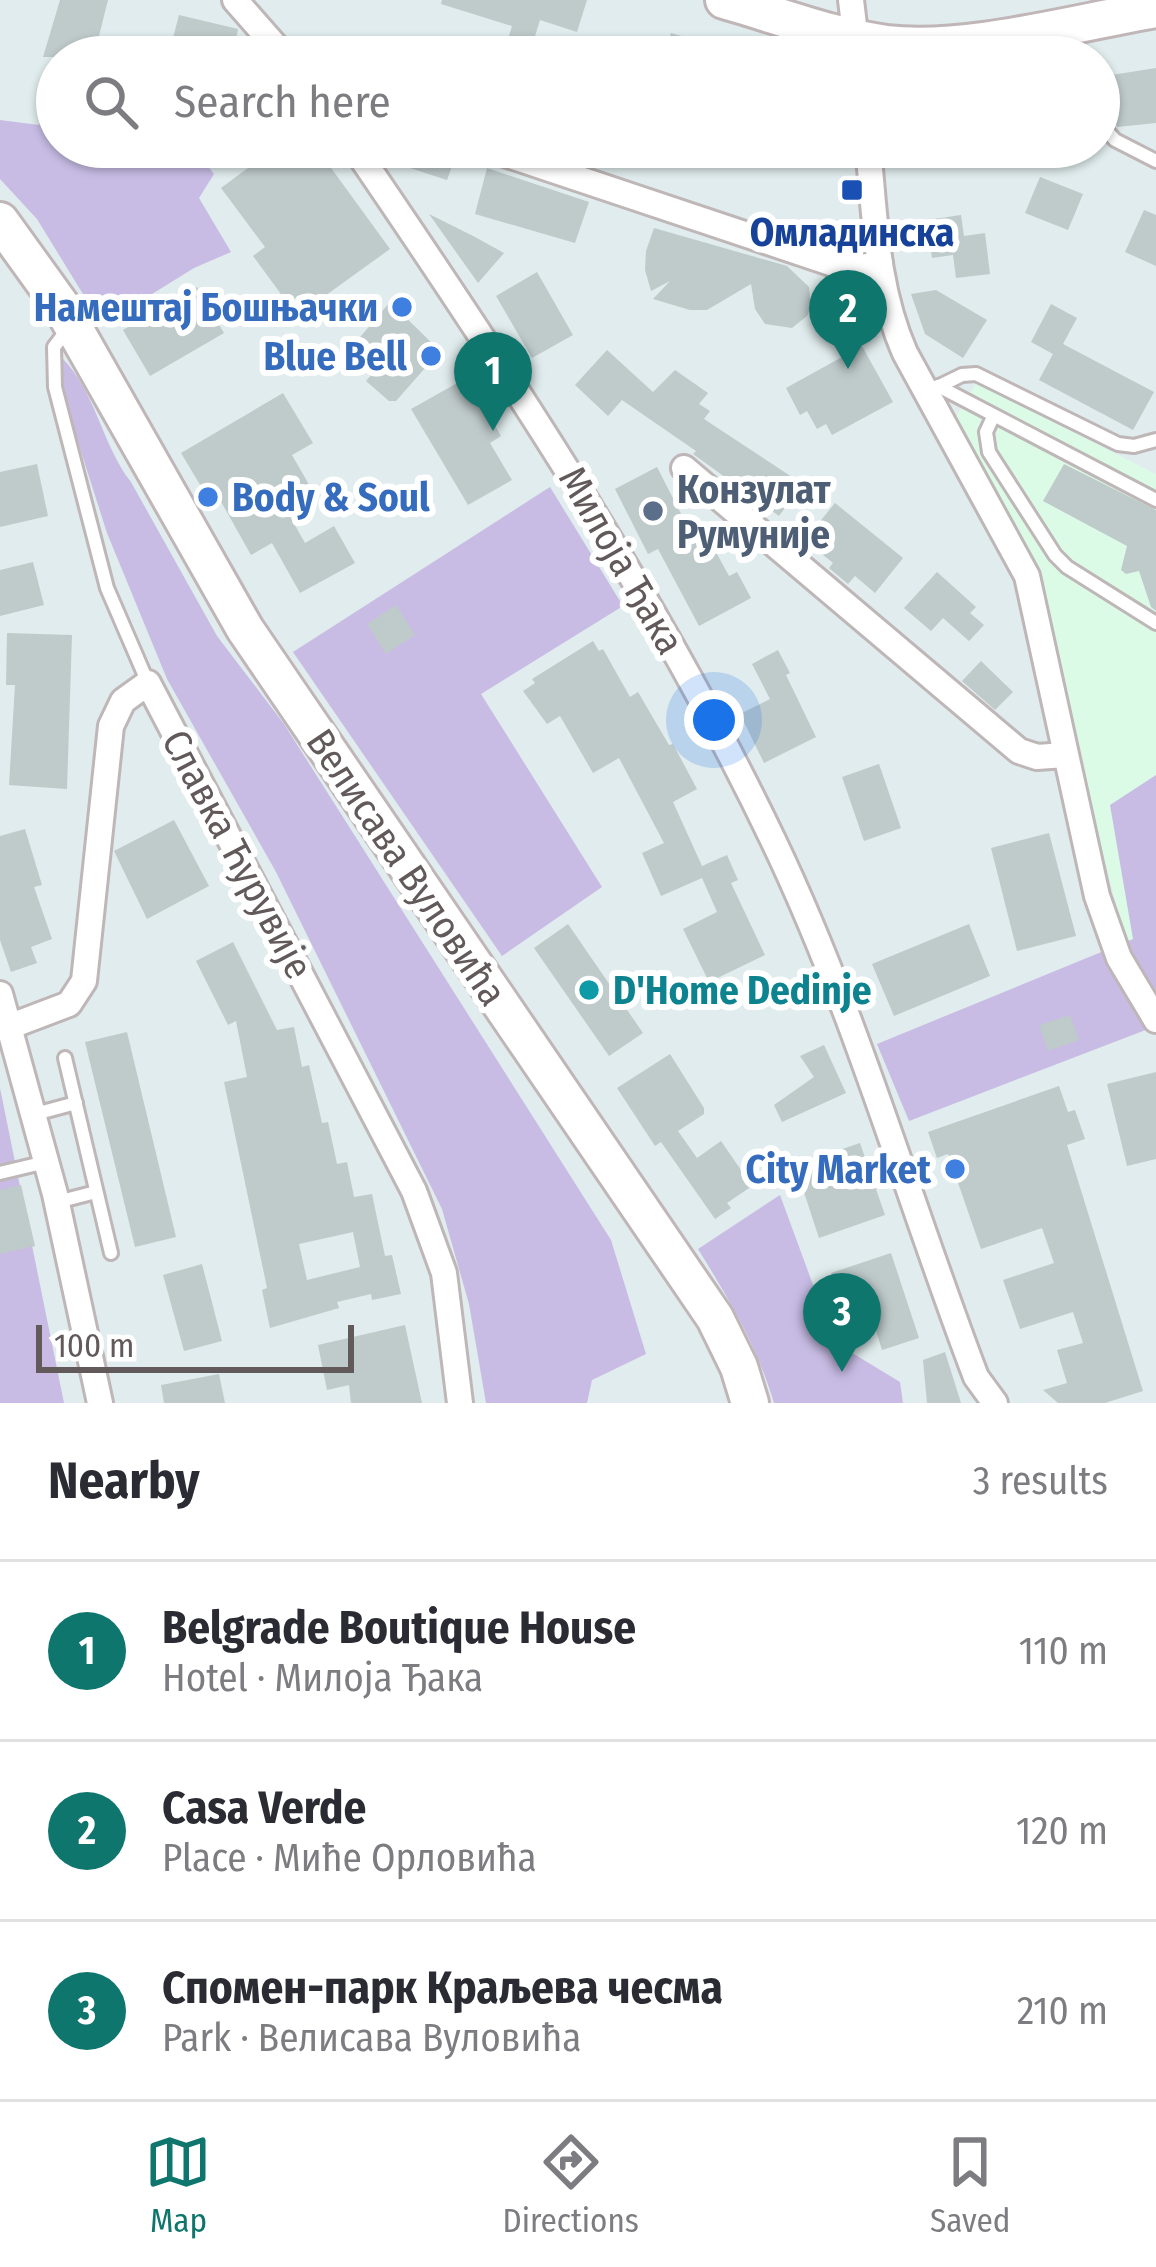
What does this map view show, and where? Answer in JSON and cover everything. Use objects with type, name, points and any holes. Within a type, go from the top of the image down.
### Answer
[{"type":"street","points":[[235,0],[267,36]]},
{"type":"street","points":[[724,0],[825,36]]},
{"type":"street","points":[[851,0],[855,36]]},
{"type":"street","points":[[1083,36],[1156,9]]},
{"type":"street","name":"Милоја Ђака","points":[[368,168],[568,466],[688,676],[774,841],[843,1004],[976,1377],[995,1403]]},
{"type":"street","points":[[547,168],[834,264],[854,268],[880,263]]},
{"type":"street","points":[[870,168],[880,263],[898,338],[932,389],[1027,576],[1082,833],[1111,940],[1156,1020]]},
{"type":"street","name":"Велисава Вуловића","points":[[0,221],[73,325],[236,615],[715,1318],[750,1403]]},
{"type":"street","points":[[684,468],[1019,751],[1037,758],[1066,755]]},
{"type":"street","name":"Славка Ћурувије","points":[[11,1026],[69,1004],[84,981],[111,726],[123,701],[148,683],[414,1191],[444,1273],[460,1403]]},
{"type":"street","points":[[0,994],[57,1202],[100,1403]]},
{"type":"lane","points":[[1120,143],[1156,161]]},
{"type":"lane","points":[[73,325],[54,346],[55,387],[107,588],[148,683]]},
{"type":"lane","points":[[932,389],[976,374],[1118,444],[1156,440]]},
{"type":"lane","points":[[932,389],[1156,500]]},
{"type":"lane","points":[[993,417],[986,433],[989,452],[1054,555],[1156,623]]},
{"type":"lane","points":[[65,1058],[111,1253]]},
{"type":"lane","points":[[35,1114],[76,1103]]},
{"type":"lane","points":[[0,1173],[47,1162]]},
{"type":"lane","points":[[57,1202],[96,1192]]},
{"type":"shaded area","points":[[0,120],[36,125],[36,168],[209,168],[214,174],[199,198],[231,252],[194,268],[102,325],[37,219],[0,179]]},
{"type":"shaded area","points":[[62,358],[83,387],[121,467],[217,636],[284,724],[611,1240],[646,1354],[592,1380],[587,1403],[486,1403],[469,1304],[442,1209],[276,872],[167,679],[107,533],[62,392]]},
{"type":"shaded area","points":[[976,383],[1156,474],[1156,987],[1123,932],[1074,739],[1039,568],[956,417]]},
{"type":"shaded area","points":[[550,487],[623,606],[481,694],[602,887],[502,956],[293,652]]},
{"type":"shaded area","points":[[1156,775],[1156,1026],[909,1121],[877,1044],[1133,939],[1110,805]]},
{"type":"shaded area","points":[[0,1088],[64,1403],[0,1403]]},
{"type":"shaded area","points":[[780,1195],[834,1342],[900,1382],[903,1403],[774,1403],[751,1342],[698,1249]]},
{"type":"building","points":[[60,0],[108,0],[99,36],[49,36]]},
{"type":"building","points":[[442,0],[587,0],[577,32],[540,20],[535,36],[509,36],[512,26],[441,4]]},
{"type":"building","points":[[179,15],[238,29],[237,36],[174,36]]},
{"type":"building","points":[[1156,68],[1156,123],[1120,127],[1120,74]]},
{"type":"building","points":[[248,168],[331,168],[390,249],[297,316],[253,256],[265,247],[221,188]]},
{"type":"building","points":[[410,168],[451,168],[447,180]]},
{"type":"building","points":[[487,168],[589,202],[575,243],[475,214]]},
{"type":"building","points":[[1040,177],[1083,194],[1068,230],[1025,213]]},
{"type":"building","points":[[1144,210],[1156,215],[1156,266],[1125,252]]},
{"type":"building","points":[[429,214],[504,253],[478,283]]},
{"type":"building","points":[[961,215],[964,236],[985,233],[990,274],[956,278],[953,255],[932,258],[927,220]]},
{"type":"building","points":[[654,228],[787,266],[809,287],[807,316],[792,328],[765,324],[755,309],[751,284],[707,310],[653,299],[670,281],[651,291],[645,270]]},
{"type":"building","points":[[537,272],[573,335],[532,358],[496,296]]},
{"type":"building","points":[[197,287],[224,333],[150,376],[123,330]]},
{"type":"building","points":[[936,290],[987,320],[963,358],[925,334],[911,294]]},
{"type":"building","points":[[390,302],[440,351],[396,401],[389,401],[366,381],[375,371],[350,349]]},
{"type":"building","points":[[1051,304],[1077,318],[1063,344],[1154,392],[1133,430],[1039,380],[1053,354],[1031,342]]},
{"type":"building","points":[[862,346],[893,402],[832,435],[826,424],[817,429],[807,411],[800,415],[786,388]]},
{"type":"building","points":[[607,350],[653,392],[675,370],[708,393],[699,404],[710,411],[704,419],[795,479],[786,491],[793,497],[779,516],[622,400],[608,416],[575,385]]},
{"type":"building","points":[[468,377],[501,436],[490,443],[512,480],[468,505],[411,409]]},
{"type":"building","points":[[283,393],[313,443],[292,455],[315,495],[287,511],[305,543],[334,526],[355,563],[300,593],[272,543],[251,555],[219,498],[211,503],[181,453]]},
{"type":"building","points":[[37,464],[48,516],[0,527],[0,472]]},
{"type":"building","points":[[1064,464],[1156,510],[1156,611],[1139,571],[1126,574],[1121,570],[1127,546],[1043,501]]},
{"type":"building","points":[[657,467],[700,551],[712,545],[729,576],[737,572],[751,598],[699,626],[658,549],[648,554],[615,489]]},
{"type":"building","points":[[835,503],[903,558],[875,593],[855,576],[848,584],[829,568],[833,563],[805,540]]},
{"type":"building","points":[[33,562],[44,605],[0,616],[0,570]]},
{"type":"building","points":[[937,572],[976,607],[970,613],[984,625],[969,641],[943,618],[931,631],[904,608]]},
{"type":"building","points":[[396,605],[415,635],[386,654],[367,624]]},
{"type":"building","points":[[7,633],[72,635],[67,789],[9,785],[15,685],[6,685]]},
{"type":"building","points":[[593,641],[599,651],[603,649],[630,697],[638,692],[669,745],[673,744],[697,789],[673,802],[702,866],[727,855],[738,880],[731,883],[765,955],[709,982],[683,929],[717,912],[702,878],[661,896],[642,853],[664,843],[619,758],[593,773],[560,716],[547,724],[523,691],[535,683],[532,679]]},
{"type":"building","points":[[778,650],[816,737],[764,763],[740,714],[770,699],[752,664]]},
{"type":"building","points":[[981,661],[1013,692],[995,710],[962,681]]},
{"type":"building","points":[[879,764],[901,828],[864,841],[842,777]]},
{"type":"building","points":[[174,820],[209,886],[147,919],[114,851]]},
{"type":"building","points":[[25,829],[42,885],[34,887],[52,939],[31,947],[37,963],[11,972],[0,940],[0,836]]},
{"type":"building","points":[[1049,833],[1076,936],[1017,951],[991,848]]},
{"type":"building","name":"D'Home Dedinje","points":[[568,924],[643,1033],[609,1056],[534,948]]},
{"type":"building","points":[[969,924],[990,976],[894,1016],[872,964]]},
{"type":"building","points":[[233,942],[277,1030],[294,1027],[302,1067],[309,1065],[337,1164],[347,1162],[354,1197],[372,1194],[385,1256],[392,1255],[401,1294],[372,1300],[371,1294],[337,1302],[339,1308],[270,1328],[262,1290],[267,1288],[224,1082],[247,1077],[236,1021],[228,1025],[196,961]],"holes":[[[353,1232],[360,1267],[307,1280],[299,1244]]]},
{"type":"building","points":[[1070,1015],[1079,1040],[1048,1051],[1039,1025]]},
{"type":"building","points":[[127,1032],[176,1237],[135,1247],[85,1042]]},
{"type":"building","points":[[824,1045],[846,1093],[782,1122],[774,1105],[814,1077],[800,1056]]},
{"type":"building","points":[[670,1054],[704,1108],[704,1114],[678,1131],[697,1158],[721,1141],[752,1186],[727,1203],[731,1208],[715,1219],[661,1142],[655,1146],[617,1088]]},
{"type":"building","points":[[1156,1072],[1156,1159],[1127,1166],[1107,1084]]},
{"type":"building","points":[[1059,1086],[1068,1112],[1075,1110],[1085,1139],[1067,1145],[1143,1391],[1105,1403],[1058,1403],[1043,1390],[1067,1383],[1057,1350],[1083,1343],[1073,1312],[1020,1329],[1003,1280],[1054,1263],[1042,1228],[981,1249],[948,1154],[937,1158],[928,1132]]},
{"type":"building","points":[[860,1143],[885,1215],[819,1238],[795,1165]]},
{"type":"building","points":[[21,1185],[35,1246],[0,1254],[0,1190]]},
{"type":"building","points":[[891,1253],[919,1338],[882,1350],[866,1299],[842,1307],[831,1273]]},
{"type":"building","points":[[202,1264],[222,1341],[184,1351],[163,1275]]},
{"type":"building","points":[[405,1325],[422,1403],[351,1403],[349,1385],[327,1390],[318,1345]]},
{"type":"building","points":[[945,1352],[961,1403],[927,1403],[923,1360]]},
{"type":"building","points":[[219,1374],[225,1403],[164,1403],[161,1385]]},
{"type":"place","name":"Омладинска","points":[[852,190]]},
{"type":"place","name":"Намештај Бошњачки","points":[[402,307]]},
{"type":"place","name":"Blue Bell","points":[[431,356]]},
{"type":"place","name":"Casa Verde","points":[[848,369]]},
{"type":"place","name":"Belgrade Boutique House","points":[[493,431]]},
{"type":"place","name":"Body & Soul","points":[[208,497]]},
{"type":"place","name":"Конзулат Румуније","points":[[653,511]]},
{"type":"place","name":"D'Home Dedinje","points":[[589,990]]},
{"type":"place","name":"City Market","points":[[955,1169]]},
{"type":"place","name":"Спомен-парк Краљева чесма","points":[[842,1372]]}]
